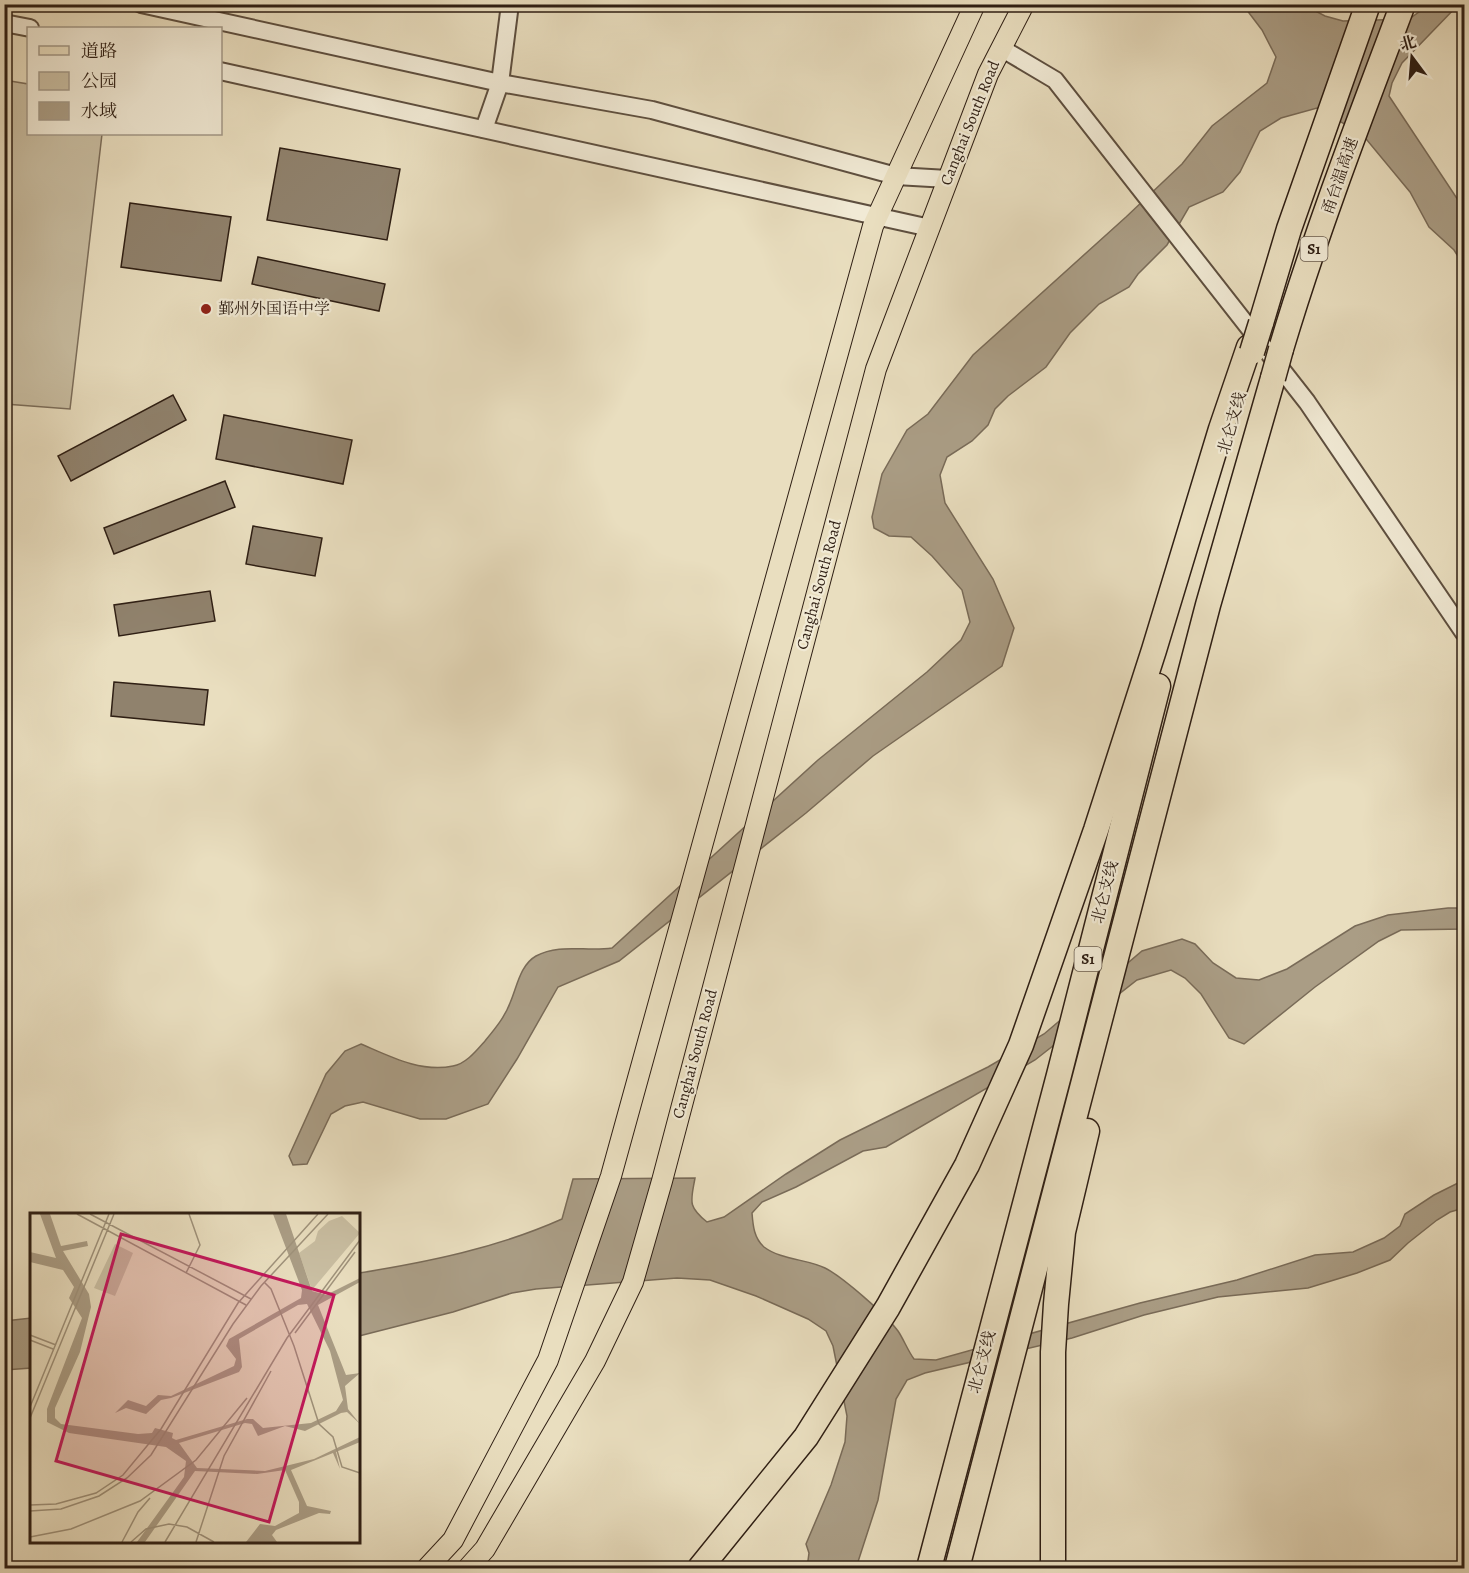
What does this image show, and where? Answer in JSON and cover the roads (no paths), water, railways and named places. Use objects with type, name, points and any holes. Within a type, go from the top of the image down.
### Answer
[{"type":"highway","name":"甬台温高速","points":[[1260,321],[1289,229],[1368,4]]},
{"type":"highway","name":"甬台温高速","points":[[1281,349],[1348,150],[1402,4]]},
{"type":"highway","name":"北仑支线","points":[[929,1569],[1165,660],[1260,321]]},
{"type":"highway","name":"北仑支线","points":[[957,1569],[1208,605],[1281,349]]},
{"type":"highway","points":[[699,1569],[806,1437],[888,1307],[967,1165],[1021,1045],[1096,830],[1221,429],[1251,350]]},
{"type":"highway","points":[[1053,1569],[1053,1352],[1063,1232],[1156,843],[1208,605]]},
{"type":"highway","points":[[709,1569],[732,1530]]},
{"type":"main road","points":[[427,1569],[453,1540],[548,1360],[611,1176],[873,226],[975,4]]},
{"type":"main road","name":"Canghai South Road","points":[[468,1569],[485,1549],[595,1361],[633,1282],[662,1181],[876,369],[988,74],[1024,4]]},
{"type":"street","points":[[141,4],[500,83],[652,110],[896,176],[948,179]]},
{"type":"street","points":[[484,129],[500,83],[510,4]]},
{"type":"street","points":[[4,23],[27,27]]},
{"type":"street","points":[[1001,48],[1055,80],[1307,402],[1464,633]]},
{"type":"street","points":[[222,71],[930,228]]},
{"type":"water","points":[[1243,5],[1304,5],[1325,16],[1343,21],[1409,19],[1429,5],[1458,5],[1402,63],[1392,83],[1389,96],[1464,209],[1464,266],[1454,250],[1429,227],[1410,192],[1362,134],[1317,108],[1281,118],[1260,131],[1240,172],[1223,192],[1189,207],[1167,245],[1138,274],[1129,287],[1099,304],[1070,333],[1046,367],[995,409],[988,425],[972,441],[947,457],[940,475],[945,503],[993,579],[1014,628],[1002,666],[873,756],[806,813],[619,961],[558,987],[488,1104],[446,1119],[420,1119],[363,1102],[345,1106],[331,1114],[307,1164],[293,1165],[289,1156],[326,1074],[345,1051],[361,1044],[417,1065],[441,1068],[462,1063],[471,1056],[502,1018],[526,965],[531,960],[554,950],[612,948],[818,760],[927,672],[961,640],[970,622],[962,590],[932,556],[911,537],[889,536],[874,528],[872,517],[882,474],[907,430],[928,414],[973,355],[1182,164],[1212,126],[1267,83],[1276,57],[1262,30]]},
{"type":"water","points":[[1464,908],[1464,929],[1401,930],[1379,941],[1315,987],[1244,1044],[1229,1038],[1201,994],[1185,978],[1171,970],[1137,980],[1035,1060],[886,1147],[863,1151],[796,1187],[762,1202],[752,1213],[756,1236],[764,1247],[778,1254],[818,1265],[833,1273],[864,1297],[892,1324],[914,1359],[936,1360],[1140,1303],[1237,1280],[1315,1255],[1353,1252],[1384,1238],[1400,1226],[1405,1214],[1434,1195],[1464,1180],[1464,1208],[1450,1212],[1437,1220],[1390,1260],[1357,1273],[1308,1288],[1218,1297],[1144,1315],[1072,1338],[925,1373],[907,1380],[896,1399],[878,1500],[856,1568],[807,1568],[809,1553],[806,1544],[831,1485],[845,1442],[847,1416],[833,1346],[826,1331],[808,1319],[756,1296],[710,1280],[677,1278],[536,1289],[512,1293],[453,1312],[360,1336],[360,1273],[462,1253],[513,1238],[562,1219],[573,1179],[695,1178],[692,1203],[696,1212],[707,1222],[724,1217],[840,1140],[988,1067],[1044,1034],[1142,951],[1182,939],[1195,944],[1213,963],[1236,978],[1259,980],[1287,969],[1355,926],[1388,915]]},
{"type":"water","points":[[30,1318],[30,1368],[5,1370],[5,1321]]},
{"type":"place","name":"鄞州外国语中学","points":[[206,309]]}]
